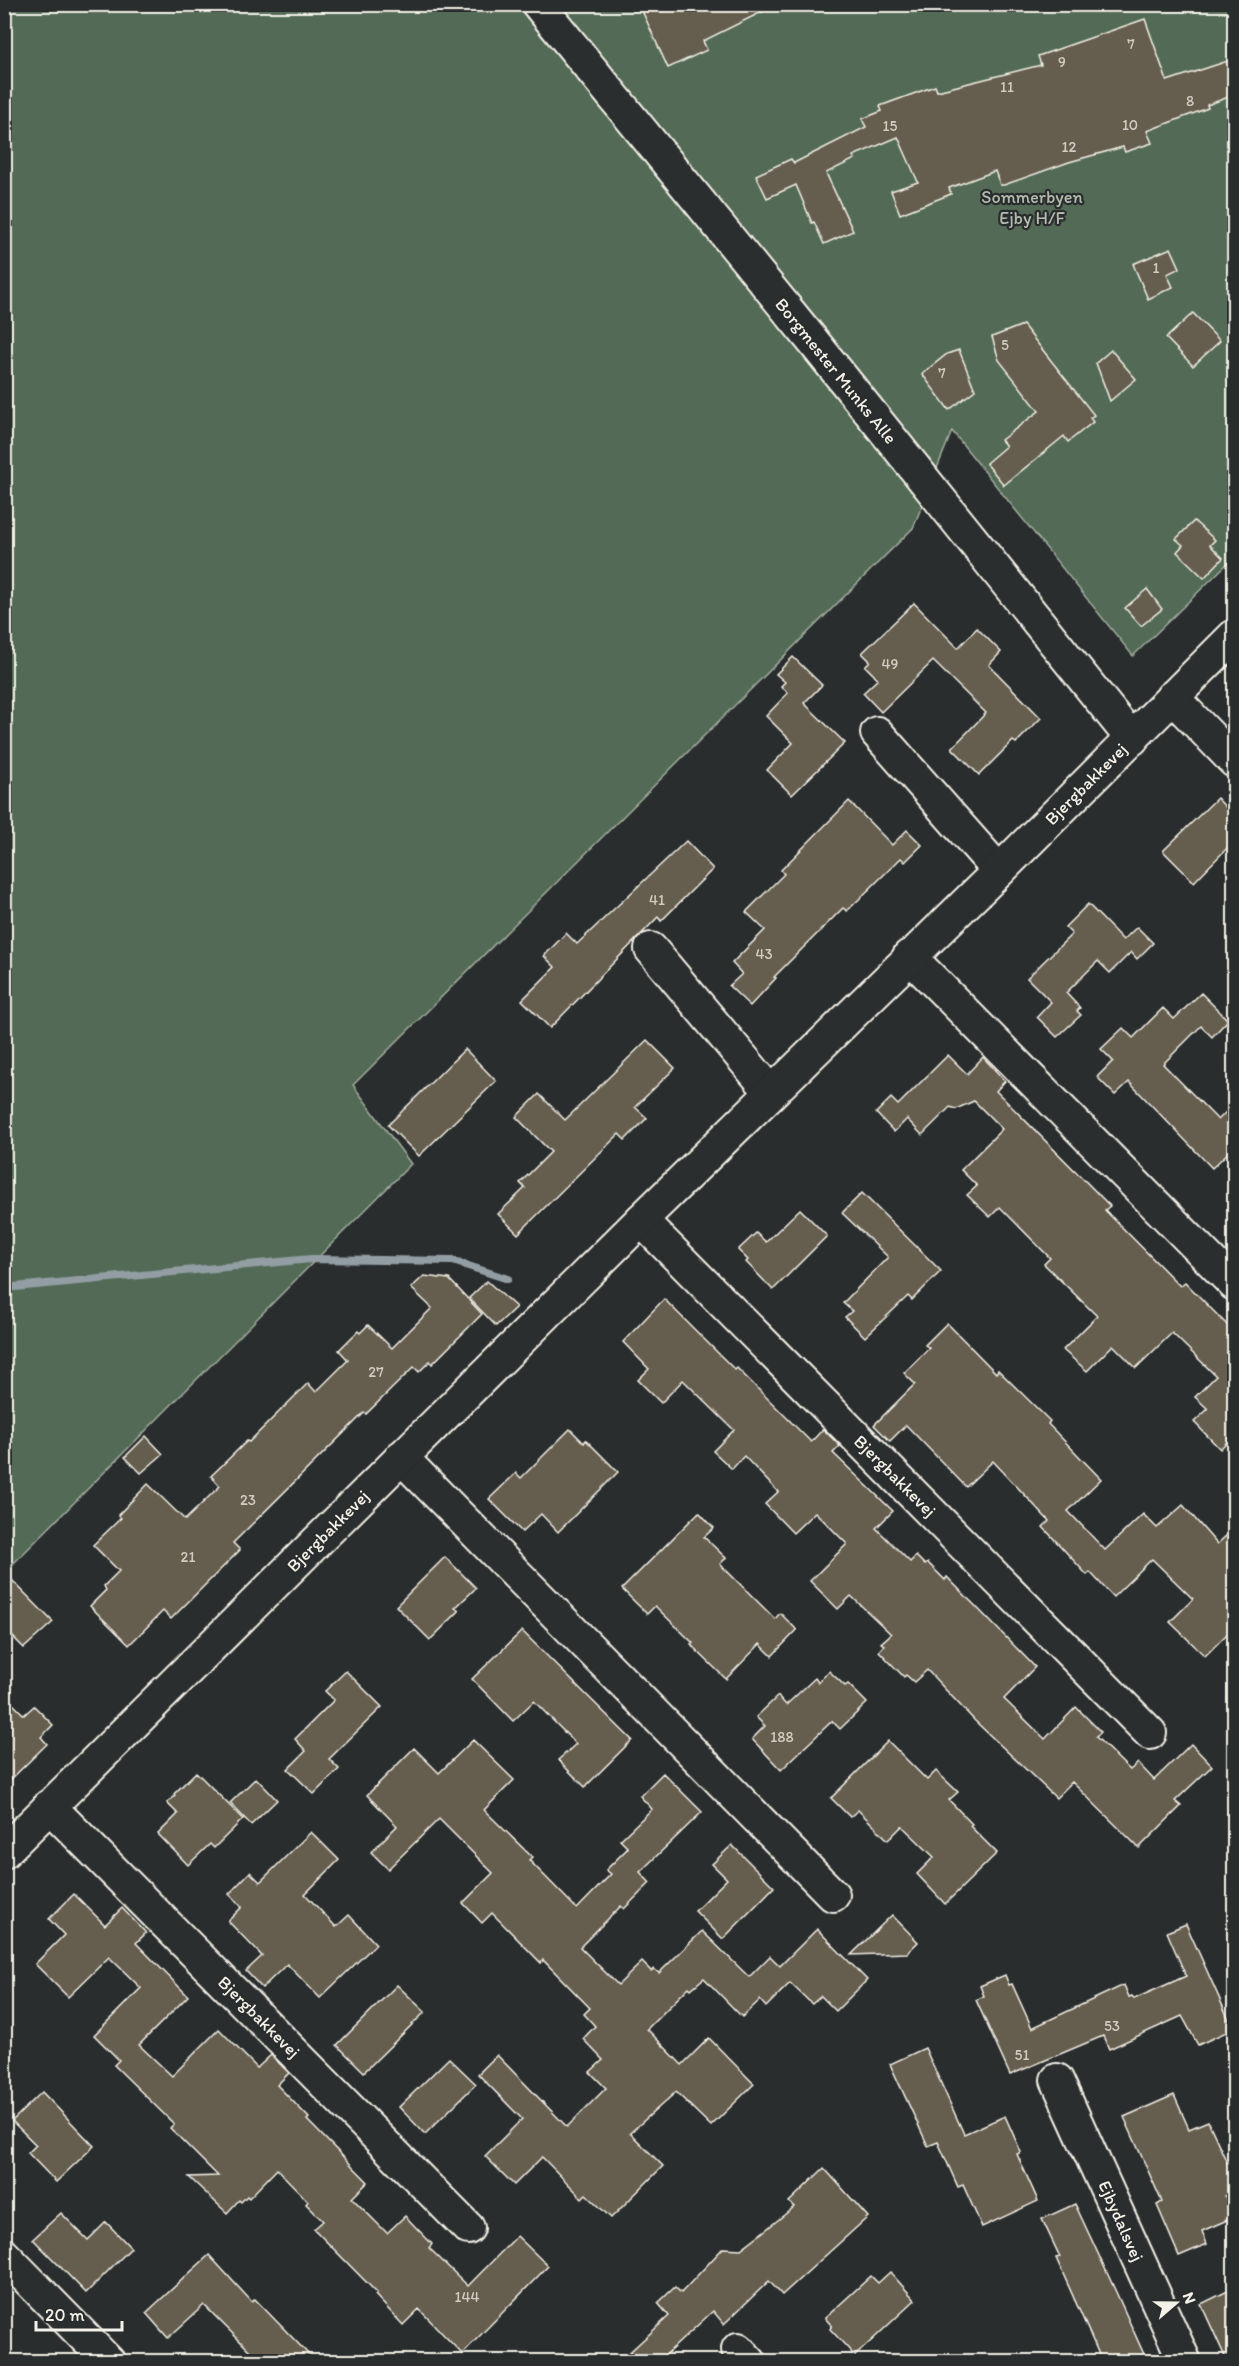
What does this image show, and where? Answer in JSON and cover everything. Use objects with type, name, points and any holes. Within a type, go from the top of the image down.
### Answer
[{"type":"street","name":"Borgmester Munks Alle","points":[[538,4],[812,340],[1132,739]]},
{"type":"street","name":"Bjergbakkevej","points":[[4,1852],[641,1220],[909,956],[999,871],[1234,636]]},
{"type":"street","points":[[1172,697],[1234,761]]},
{"type":"street","points":[[877,733],[999,871]]},
{"type":"street","points":[[651,949],[771,1092]]},
{"type":"street","points":[[909,956],[1234,1284]]},
{"type":"street","name":"Bjergbakkevej","points":[[641,1220],[1150,1733]]},
{"type":"street","points":[[401,1457],[833,1895]]},
{"type":"street","name":"Bjergbakkevej","points":[[49,1806],[468,2228]]},
{"type":"street","name":"Ejbydalsvej","points":[[1057,2080],[1185,2361]]},
{"type":"street","points":[[4,2255],[109,2361]]},
{"type":"green space","name":"Sommerbyen Ejby H/F","points":[[5,5],[1234,5],[1234,557],[1133,656],[952,431],[913,528],[353,1085],[411,1164],[5,1572]]},
{"type":"building","points":[[639,4],[778,4],[703,41],[707,50],[668,68]]},
{"type":"building","points":[[1145,19],[1167,81],[1234,59],[1234,95],[1207,105],[1208,108],[1147,131],[1152,143],[1125,152],[1123,147],[1069,162],[1004,185],[1000,185],[995,171],[949,188],[951,194],[900,214],[891,191],[918,182],[898,137],[853,156],[855,159],[826,173],[853,231],[824,244],[814,222],[812,223],[796,185],[767,198],[756,175],[791,159],[794,163],[866,127],[862,119],[882,111],[880,106],[935,86],[937,91],[1041,65],[1038,56]]},
{"type":"building","points":[[1171,248],[1180,268],[1167,274],[1173,287],[1148,299],[1133,264]]},
{"type":"building","points":[[1193,313],[1220,341],[1193,366],[1166,338]]},
{"type":"building","points":[[1023,325],[1094,415],[1090,418],[1093,422],[1068,442],[1064,436],[1004,485],[986,463],[1006,446],[1001,440],[1039,411],[999,360],[992,337]]},
{"type":"building","points":[[959,350],[975,390],[949,410],[922,374],[947,354]]},
{"type":"building","points":[[1111,350],[1136,379],[1110,401],[1096,363]]},
{"type":"building","points":[[1194,521],[1215,540],[1210,545],[1223,558],[1204,578],[1177,552],[1183,545],[1176,539]]},
{"type":"building","points":[[1147,589],[1162,609],[1141,626],[1125,608]]},
{"type":"building","points":[[914,603],[958,648],[977,628],[1001,652],[989,665],[1041,718],[1016,743],[1013,741],[979,775],[952,748],[986,713],[933,661],[881,712],[863,693],[878,679],[865,666],[870,661],[862,653]]},
{"type":"building","points":[[793,657],[822,685],[804,703],[845,743],[792,795],[767,770],[793,743],[766,716],[788,693],[781,686],[785,682],[776,674]]},
{"type":"building","points":[[1217,798],[1234,816],[1234,841],[1194,882],[1163,851]]},
{"type":"building","points":[[849,801],[892,845],[907,830],[922,845],[905,862],[901,858],[847,911],[843,908],[774,977],[776,978],[750,1006],[729,986],[742,974],[732,963],[765,930],[746,912],[784,874],[781,870]]},
{"type":"building","points":[[686,841],[713,869],[661,921],[658,917],[550,1028],[522,1000],[555,967],[544,956],[566,933],[577,944]]},
{"type":"building","points":[[1088,904],[1123,940],[1137,927],[1153,943],[1137,959],[1131,952],[1110,973],[1098,961],[1066,993],[1080,1008],[1077,1011],[1081,1015],[1057,1037],[1037,1017],[1051,1002],[1027,978],[1072,934],[1065,927]]},
{"type":"building","points":[[1201,993],[1228,1020],[1212,1037],[1201,1026],[1163,1064],[1218,1120],[1234,1104],[1234,1147],[1212,1168],[1129,1082],[1115,1095],[1097,1077],[1113,1061],[1101,1049],[1123,1028],[1133,1038],[1163,1008],[1174,1019]]},
{"type":"building","points":[[647,1040],[675,1068],[635,1107],[647,1118],[625,1140],[619,1134],[518,1234],[498,1214],[525,1188],[520,1183],[551,1152],[516,1117],[539,1094],[565,1120]]},
{"type":"building","points":[[465,1049],[496,1081],[419,1156],[388,1125]]},
{"type":"building","points":[[948,1055],[967,1074],[983,1057],[1005,1081],[996,1091],[1110,1206],[1105,1210],[1180,1286],[1185,1282],[1234,1332],[1234,1435],[1220,1449],[1194,1422],[1208,1409],[1195,1397],[1216,1376],[1172,1333],[1136,1368],[1113,1345],[1087,1371],[1063,1350],[1097,1316],[1044,1264],[1050,1258],[1000,1207],[990,1217],[967,1195],[977,1186],[961,1170],[1002,1129],[974,1101],[956,1109],[950,1107],[922,1135],[907,1119],[894,1132],[876,1113],[891,1098],[898,1105]]},
{"type":"building","points":[[862,1193],[941,1271],[912,1300],[908,1296],[865,1337],[845,1317],[852,1311],[843,1303],[888,1257],[842,1213]]},
{"type":"building","points":[[800,1209],[827,1236],[773,1290],[746,1262],[748,1260],[738,1250],[756,1233],[766,1242]]},
{"type":"building","points":[[424,1276],[449,1279],[482,1314],[432,1364],[430,1361],[419,1372],[414,1367],[366,1414],[364,1413],[233,1543],[240,1550],[171,1619],[163,1611],[129,1645],[90,1606],[106,1590],[104,1586],[119,1571],[93,1545],[121,1518],[118,1515],[148,1484],[185,1520],[220,1486],[211,1476],[308,1383],[316,1392],[348,1360],[339,1350],[358,1331],[360,1333],[368,1325],[392,1348],[432,1308],[411,1288]]},
{"type":"building","points":[[487,1281],[516,1307],[496,1326],[469,1298]]},
{"type":"building","points":[[664,1299],[811,1442],[823,1429],[840,1446],[833,1453],[893,1511],[876,1528],[910,1562],[916,1556],[925,1565],[928,1563],[945,1580],[947,1577],[1035,1667],[1004,1699],[1045,1739],[1076,1707],[1101,1732],[1096,1737],[1130,1770],[1138,1763],[1154,1780],[1191,1744],[1212,1766],[1175,1801],[1181,1806],[1139,1848],[1072,1782],[1056,1798],[975,1721],[927,1670],[914,1682],[906,1675],[904,1677],[879,1651],[884,1645],[881,1643],[891,1634],[851,1596],[838,1609],[810,1581],[847,1544],[815,1512],[793,1533],[765,1504],[778,1492],[744,1456],[732,1469],[713,1451],[734,1430],[683,1380],[661,1403],[638,1380],[649,1369],[623,1342]]},
{"type":"building","points":[[947,1323],[996,1373],[998,1370],[1050,1421],[1048,1424],[1101,1479],[1068,1511],[1105,1550],[1143,1514],[1157,1528],[1183,1505],[1217,1544],[1234,1529],[1234,1627],[1205,1656],[1170,1622],[1193,1599],[1152,1559],[1113,1597],[1090,1572],[1087,1575],[1043,1527],[1049,1521],[993,1461],[966,1487],[906,1425],[890,1441],[874,1425],[915,1384],[904,1373],[929,1348],[925,1345]]},
{"type":"building","points":[[570,1429],[584,1443],[586,1440],[618,1472],[558,1532],[541,1514],[522,1532],[489,1499],[516,1473],[521,1478]]},
{"type":"building","points":[[146,1436],[163,1454],[141,1473],[125,1457]]},
{"type":"building","points":[[699,1512],[714,1528],[704,1537],[726,1558],[720,1564],[775,1619],[780,1613],[797,1630],[772,1656],[760,1644],[726,1679],[655,1606],[647,1614],[622,1589]]},
{"type":"building","points":[[445,1557],[476,1588],[455,1608],[459,1611],[430,1640],[396,1606]]},
{"type":"building","points":[[4,1572],[53,1622],[24,1648],[4,1628]]},
{"type":"building","points":[[522,1631],[632,1740],[585,1787],[558,1760],[576,1744],[534,1701],[513,1721],[472,1679]]},
{"type":"building","points":[[346,1671],[382,1707],[329,1759],[339,1769],[314,1794],[288,1769],[306,1751],[295,1739],[334,1700],[325,1691]]},
{"type":"building","points":[[829,1671],[845,1686],[848,1684],[867,1703],[840,1729],[832,1721],[781,1770],[752,1739],[765,1726],[756,1717],[778,1696],[786,1705],[815,1678],[818,1682]]},
{"type":"building","points":[[4,1695],[24,1715],[34,1706],[53,1725],[41,1737],[47,1744],[4,1786]]},
{"type":"building","points":[[473,1740],[514,1780],[484,1810],[532,1857],[529,1860],[577,1909],[611,1874],[606,1870],[628,1848],[620,1840],[652,1809],[640,1796],[663,1773],[702,1812],[640,1872],[650,1883],[624,1909],[621,1906],[580,1947],[618,1985],[642,1962],[651,1971],[654,1969],[659,1973],[702,1931],[749,1977],[770,1956],[780,1966],[817,1929],[867,1980],[836,2011],[821,1996],[812,2004],[790,1983],[766,2007],[760,2000],[742,2017],[704,1978],[691,1989],[689,1987],[647,2029],[682,2065],[709,2038],[754,2084],[711,2126],[676,2092],[630,2133],[663,2166],[611,2218],[586,2194],[582,2198],[542,2157],[514,2185],[485,2156],[522,2119],[478,2074],[497,2055],[567,2127],[606,2088],[590,2072],[603,2060],[583,2039],[595,2026],[584,2014],[590,2008],[492,1913],[482,1923],[463,1903],[493,1873],[439,1819],[388,1869],[371,1852],[397,1826],[367,1795],[414,1748],[439,1773]]},
{"type":"building","points":[[888,1741],[927,1780],[936,1771],[958,1792],[949,1800],[972,1824],[970,1826],[997,1853],[945,1904],[917,1874],[934,1857],[902,1826],[888,1840],[858,1810],[850,1817],[831,1798]]},
{"type":"building","points":[[196,1772],[243,1819],[214,1848],[210,1844],[188,1865],[158,1834],[178,1814],[167,1803]]},
{"type":"building","points":[[256,1778],[277,1800],[251,1825],[230,1803]]},
{"type":"building","points":[[311,1832],[339,1860],[305,1894],[336,1927],[349,1915],[376,1944],[320,1998],[287,1964],[262,1988],[246,1971],[262,1956],[228,1921],[242,1907],[229,1894],[250,1872],[260,1882]]},
{"type":"building","points":[[732,1845],[774,1887],[723,1939],[695,1911],[727,1879],[712,1864]]},
{"type":"building","points":[[74,1894],[105,1925],[122,1908],[146,1933],[136,1943],[188,1996],[139,2045],[172,2076],[219,2029],[257,2068],[271,2055],[289,2073],[277,2085],[309,2118],[307,2120],[368,2182],[352,2198],[387,2233],[405,2216],[432,2244],[429,2248],[468,2286],[517,2236],[548,2266],[462,2354],[419,2309],[403,2325],[375,2295],[377,2293],[314,2229],[323,2221],[306,2204],[308,2201],[277,2169],[249,2198],[247,2196],[241,2202],[239,2200],[227,2213],[189,2177],[218,2176],[170,2128],[174,2124],[114,2065],[119,2060],[94,2035],[141,1988],[109,1957],[68,1997],[35,1964],[64,1935],[49,1919]]},
{"type":"building","points":[[892,1915],[918,1942],[907,1953],[851,1955]]},
{"type":"building","points":[[1186,1924],[1233,2029],[1198,2045],[1182,2016],[1109,2049],[1103,2036],[1010,2075],[976,2000],[984,1996],[980,1986],[1005,1975],[1009,1985],[1012,1984],[1032,2028],[1124,1985],[1129,1997],[1132,1996],[1134,1999],[1186,1976],[1167,1932]]},
{"type":"building","points":[[397,1985],[425,2012],[364,2072],[337,2045]]},
{"type":"building","points":[[925,2048],[964,2134],[1005,2116],[1021,2152],[1017,2154],[1038,2201],[982,2227],[963,2185],[958,2187],[938,2142],[928,2146],[890,2064]]},
{"type":"building","points":[[449,2058],[476,2084],[425,2134],[399,2107]]},
{"type":"building","points":[[42,2092],[94,2146],[56,2182],[28,2153],[36,2145],[12,2121]]},
{"type":"building","points":[[1174,2095],[1189,2129],[1208,2121],[1234,2178],[1234,2192],[1225,2196],[1234,2217],[1202,2231],[1207,2244],[1179,2256],[1157,2205],[1162,2202],[1124,2117]]},
{"type":"building","points":[[824,2168],[868,2217],[782,2295],[769,2281],[724,2324],[713,2311],[659,2361],[620,2361],[669,2316],[658,2303],[675,2287],[681,2293],[723,2248],[741,2249],[794,2207],[789,2202]]},
{"type":"building","points":[[1075,2204],[1147,2361],[1102,2361],[1056,2258],[1060,2257],[1042,2219]]},
{"type":"building","points":[[61,2213],[88,2240],[106,2222],[131,2248],[86,2293],[33,2239]]},
{"type":"building","points":[[209,2255],[252,2302],[255,2299],[315,2361],[260,2361],[204,2305],[168,2338],[146,2313]]},
{"type":"building","points":[[890,2272],[915,2300],[855,2356],[830,2329],[832,2326],[825,2318],[871,2276],[878,2283]]},
{"type":"building","points":[[1234,2288],[1234,2361],[1227,2361],[1201,2304]]},
{"type":"waterway","points":[[4,1288],[311,1259],[453,1261],[508,1279]]}]
